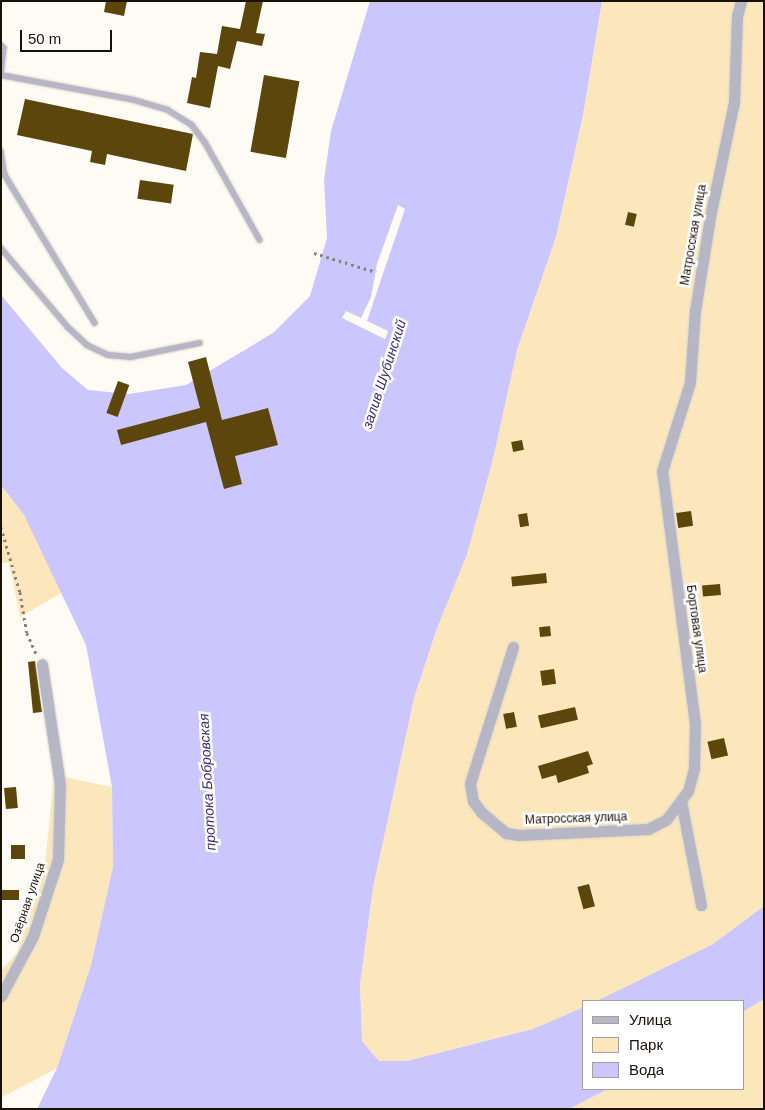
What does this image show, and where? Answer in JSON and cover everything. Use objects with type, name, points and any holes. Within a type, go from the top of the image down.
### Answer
[{"type":"street","name":"Матросская улица","points":[[662,471],[690,382],[694,311],[710,217],[734,102],[737,16],[741,1]]},
{"type":"street","name":"Бортовая улица","points":[[662,471],[695,724],[694,768],[688,791]]},
{"type":"street","name":"Матросская улица","points":[[513,647],[470,783],[474,801],[491,823],[506,832],[519,835],[648,829],[666,820],[688,791]]},
{"type":"street","name":"Озёрная улица","points":[[1,996],[33,936],[58,859],[60,785],[42,664]]},
{"type":"street","points":[[681,800],[701,905]]},
{"type":"lane","points":[[1,44],[4,48],[1,76],[134,100],[176,115],[192,126],[206,142],[260,240]]},
{"type":"lane","points":[[1,151],[5,175],[94,323]]},
{"type":"lane","points":[[1,248],[68,327],[87,345],[101,352],[131,357],[200,343]]},
{"type":"path","points":[[314,253],[376,272]]},
{"type":"path","points":[[1,527],[20,592],[27,633],[42,664]]},
{"type":"green space","points":[[602,1],[764,1],[764,906],[713,944],[612,995],[600,1000],[582,1000],[582,1008],[533,1029],[407,1061],[379,1061],[362,1041],[360,984],[373,888],[414,698],[493,459],[517,350],[556,237],[583,115]]},
{"type":"green space","points":[[1,485],[24,515],[63,592],[20,617],[9,563],[1,563]]},
{"type":"green space","points":[[54,775],[112,787],[113,867],[91,965],[57,1068],[1,1098],[1,970],[17,953],[45,866]]},
{"type":"green space","points":[[764,999],[764,1109],[569,1109],[606,1090],[745,1090],[745,1010]]},
{"type":"water","points":[[370,1],[602,1],[583,115],[556,237],[517,350],[493,459],[467,554],[437,628],[414,698],[373,888],[360,984],[362,1041],[379,1061],[407,1061],[533,1029],[582,1008],[582,1090],[606,1090],[569,1109],[37,1109],[57,1068],[91,965],[113,867],[112,787],[86,645],[24,515],[1,485],[1,295],[62,368],[88,390],[129,394],[186,385],[273,333],[310,296],[327,238],[324,180],[331,131]]},
{"type":"water","points":[[764,906],[764,999],[745,1010],[745,1000],[599,1000],[713,944]]},
{"type":"pier","points":[[398,205],[405,209],[367,321],[388,331],[385,339],[342,318],[346,311],[361,318],[371,297],[377,264]]},
{"type":"building","points":[[106,1],[127,1],[124,16],[104,12]]},
{"type":"building","points":[[246,1],[263,1],[256,33],[265,34],[262,46],[237,41],[230,69],[218,66],[210,108],[187,103],[192,77],[196,78],[200,52],[217,54],[222,26],[240,29]]},
{"type":"building","points":[[264,75],[299,81],[286,158],[250,152]]},
{"type":"building","points":[[25,99],[193,134],[186,171],[107,154],[105,165],[90,162],[92,151],[17,135]]},
{"type":"building","points":[[140,180],[174,185],[171,204],[137,199]]},
{"type":"building","points":[[628,212],[637,214],[634,227],[625,225]]},
{"type":"building","points":[[206,357],[222,420],[268,408],[278,445],[235,456],[242,484],[224,489],[206,422],[121,445],[117,430],[200,408],[188,362]]},
{"type":"building","points":[[118,381],[129,385],[118,417],[106,413]]},
{"type":"building","points":[[522,440],[524,450],[513,452],[511,442]]},
{"type":"building","points":[[691,511],[693,526],[678,528],[676,513]]},
{"type":"building","points":[[527,513],[529,526],[520,527],[518,514]]},
{"type":"building","points":[[546,573],[547,583],[512,587],[511,577]]},
{"type":"building","points":[[720,584],[721,595],[703,597],[702,586]]},
{"type":"building","points":[[550,626],[551,636],[540,637],[539,627]]},
{"type":"building","points":[[35,661],[42,712],[33,713],[28,662]]},
{"type":"building","points":[[554,669],[556,684],[542,686],[540,671]]},
{"type":"building","points":[[575,707],[578,720],[541,728],[538,716]]},
{"type":"building","points":[[514,712],[517,727],[506,729],[503,714]]},
{"type":"building","points":[[724,738],[728,756],[711,759],[707,742]]},
{"type":"building","points":[[588,751],[593,764],[587,766],[589,773],[558,783],[556,775],[542,779],[538,766]]},
{"type":"building","points":[[16,787],[18,808],[6,809],[4,788]]},
{"type":"building","points":[[11,845],[25,845],[25,859],[11,859]]},
{"type":"building","points":[[589,884],[595,906],[583,909],[577,887]]},
{"type":"building","points":[[1,890],[19,890],[19,900],[1,900]]},
{"type":"water label","name":"залив Шубинский","points":[[384,374]]},
{"type":"water label","name":"протока Бобровская","points":[[207,782]]}]
